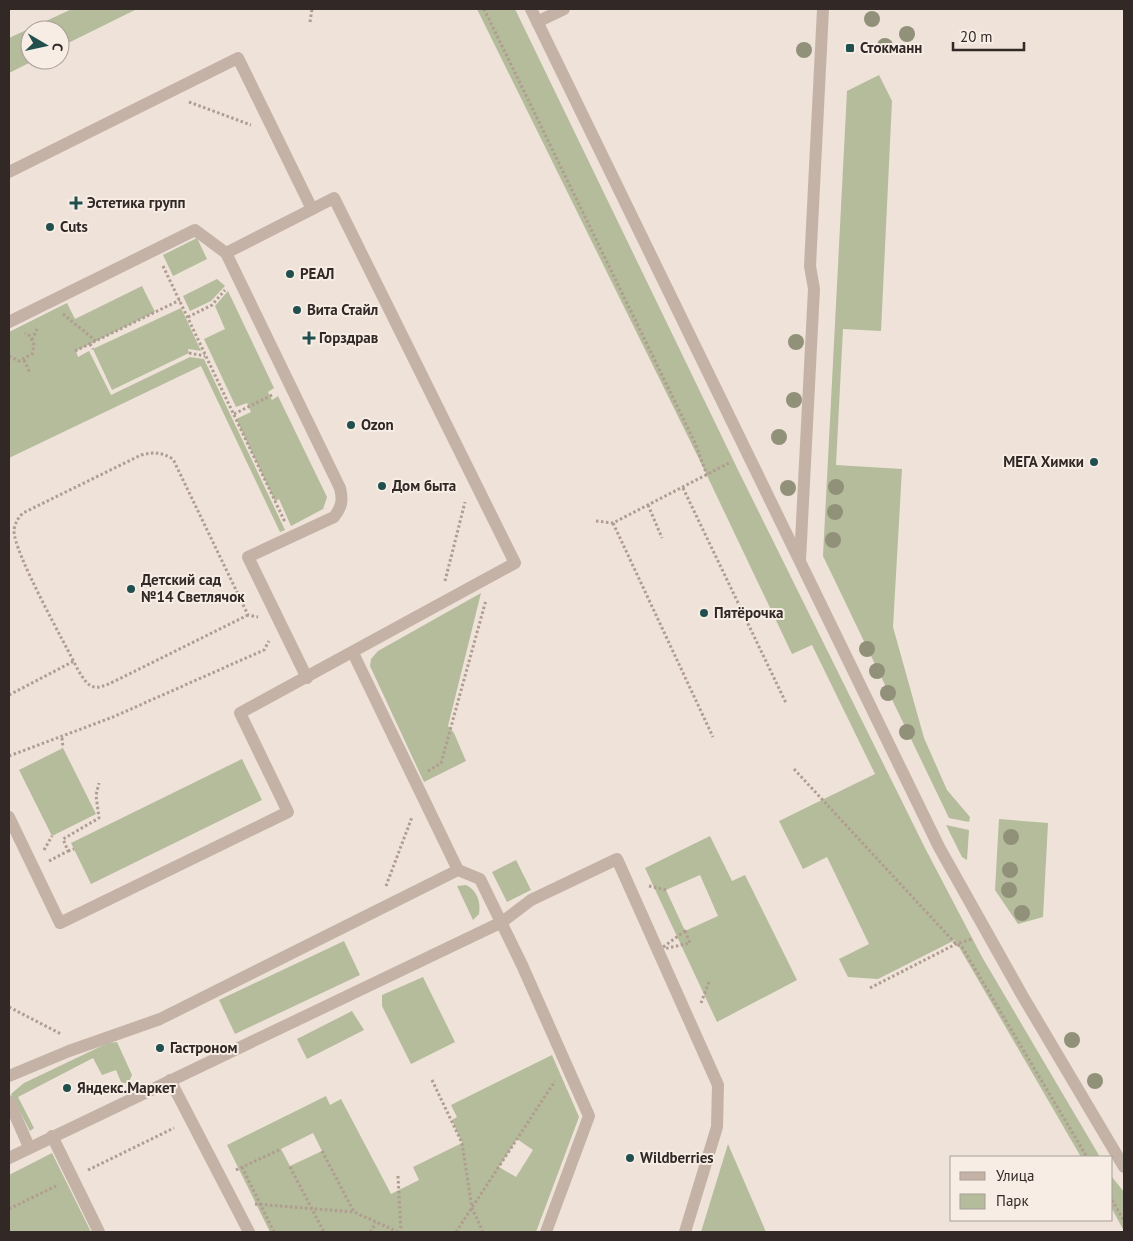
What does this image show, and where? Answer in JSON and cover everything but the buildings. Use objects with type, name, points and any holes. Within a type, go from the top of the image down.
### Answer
[{"type":"street","points":[[531,9],[939,847],[1017,986],[1124,1167]]},
{"type":"street","points":[[537,22],[564,9]]},
{"type":"street","points":[[800,560],[814,288],[810,266],[823,9]]},
{"type":"street","points":[[9,172],[238,58],[312,209]]},
{"type":"street","points":[[9,817],[60,923],[288,812],[240,713],[515,563],[334,198],[226,253]]},
{"type":"street","points":[[9,322],[195,230],[226,253],[340,488],[341,509],[334,517],[248,557],[307,678]]},
{"type":"street","points":[[353,653],[458,870],[480,879],[502,922],[589,1116],[546,1232]]},
{"type":"street","points":[[9,1158],[502,922],[531,900],[617,859],[718,1085],[717,1128],[686,1232]]},
{"type":"street","points":[[9,1076],[84,1046],[160,1019],[458,870]]},
{"type":"street","points":[[170,1080],[249,1232]]},
{"type":"street","points":[[9,1100],[29,1147]]},
{"type":"street","points":[[52,1136],[99,1232]]},
{"type":"path","points":[[310,22],[312,9]]},
{"type":"path","points":[[484,9],[696,443],[707,475]]},
{"type":"path","points":[[166,94],[275,134]]},
{"type":"path","points":[[156,249],[292,537]]},
{"type":"path","points":[[188,317],[212,305],[237,277]]},
{"type":"path","points":[[75,351],[180,300]]},
{"type":"path","points":[[49,302],[96,341]]},
{"type":"path","points":[[9,356],[15,360],[24,360],[32,354],[34,345],[30,336],[21,332]]},
{"type":"path","points":[[90,344],[93,350]]},
{"type":"path","points":[[189,353],[206,356]]},
{"type":"path","points":[[24,360],[30,373]]},
{"type":"path","points":[[234,414],[290,385]]},
{"type":"path","points":[[248,615],[173,459],[154,452],[141,455],[23,513],[16,521],[14,530],[16,543],[86,684],[92,688],[101,688],[248,615],[259,617],[263,623]]},
{"type":"path","points":[[596,522],[613,523],[734,461]]},
{"type":"path","points":[[438,606],[472,477]]},
{"type":"path","points":[[683,488],[786,703]]},
{"type":"path","points":[[648,505],[662,538]]},
{"type":"path","points":[[613,523],[713,738]]},
{"type":"path","points":[[415,778],[441,763],[493,576]]},
{"type":"path","points":[[9,756],[113,718],[259,653],[264,650],[270,638]]},
{"type":"path","points":[[9,695],[74,661]]},
{"type":"path","points":[[62,738],[63,748]]},
{"type":"path","points":[[794,769],[956,944],[962,947],[1086,1156]]},
{"type":"path","points":[[68,851],[63,839],[99,818],[96,795],[99,783]]},
{"type":"path","points":[[376,912],[422,793]]},
{"type":"path","points":[[34,868],[74,849]]},
{"type":"path","points":[[870,988],[956,944],[972,938]]},
{"type":"path","points":[[9,1007],[84,1046]]},
{"type":"path","points":[[456,1232],[566,1064]]},
{"type":"path","points":[[432,1080],[462,1143],[472,1208],[483,1232]]},
{"type":"path","points":[[9,1209],[191,1120]]},
{"type":"path","points":[[221,1178],[281,1149]]},
{"type":"path","points":[[322,1151],[354,1212]]},
{"type":"path","points":[[242,1167],[274,1232]]},
{"type":"path","points":[[290,1167],[324,1232]]},
{"type":"path","points":[[234,1203],[354,1212],[399,1232],[398,1176]]},
{"type":"path","points":[[1113,1202],[1124,1221]]},
{"type":"path","points":[[370,1232],[376,1223]]},
{"type":"green space","points":[[72,9],[137,9],[70,42],[70,20],[48,20]]},
{"type":"green space","points":[[477,9],[515,9],[738,470],[925,848],[982,957],[1099,1156],[1080,1156],[955,940],[878,979],[848,977],[839,959],[869,944],[827,857],[803,869],[779,821],[875,774],[812,645],[792,654],[702,465]]},
{"type":"green space","points":[[20,33],[20,68],[9,73],[9,38]]},
{"type":"green space","points":[[879,75],[892,101],[881,331],[843,329],[836,465],[902,469],[893,627],[924,738],[947,790],[970,817],[969,822],[949,818],[823,556],[847,91]]},
{"type":"green space","points":[[197,238],[207,259],[173,276],[163,255]]},
{"type":"green space","points":[[217,279],[225,286],[211,301],[190,311],[183,296]]},
{"type":"green space","points":[[142,286],[155,312],[76,351],[78,357],[89,351],[111,395],[190,357],[204,359],[285,530],[280,532],[201,366],[9,458],[9,332],[67,303],[75,319]]},
{"type":"green space","points":[[228,291],[274,388],[268,392],[272,400],[278,396],[327,497],[323,509],[291,526],[279,499],[275,501],[236,419],[251,412],[247,403],[236,407],[204,339],[225,329],[215,306]]},
{"type":"green space","points":[[181,308],[201,351],[188,349],[189,353],[112,390],[93,349]]},
{"type":"green space","points":[[481,593],[448,726],[454,733],[466,761],[424,782],[370,666],[371,659],[378,651]]},
{"type":"green space","points":[[63,748],[96,814],[52,836],[19,770]]},
{"type":"green space","points":[[242,759],[262,800],[91,884],[71,843]]},
{"type":"green space","points":[[999,819],[1048,823],[1043,917],[1018,924],[995,890]]},
{"type":"green space","points":[[946,825],[969,830],[967,860],[962,857]]},
{"type":"green space","points":[[710,836],[732,881],[745,875],[797,980],[717,1022],[645,868]],"holes":[[[700,875],[718,916],[685,931],[666,890]]]},
{"type":"green space","points":[[516,860],[531,890],[507,902],[492,872]]},
{"type":"green space","points":[[466,885],[473,890],[479,901],[479,914],[473,920],[457,886]]},
{"type":"green space","points":[[344,941],[360,975],[235,1034],[219,1000]]},
{"type":"green space","points":[[423,977],[455,1042],[411,1064],[382,1006],[382,995]]},
{"type":"green space","points":[[352,1011],[364,1030],[307,1059],[297,1039]]},
{"type":"green space","points":[[117,1042],[132,1075],[128,1084],[121,1082],[116,1070],[102,1075],[93,1058],[18,1097],[34,1128],[30,1131],[11,1094],[24,1083],[108,1043]]},
{"type":"green space","points":[[552,1055],[579,1117],[536,1232],[270,1232],[227,1145],[326,1096],[330,1105],[341,1099],[391,1194],[419,1180],[413,1167],[462,1143],[452,1120],[457,1117],[451,1105]],"holes":[[[313,1133],[322,1151],[290,1166],[281,1149]],[[517,1139],[533,1150],[516,1177],[499,1167]]]},
{"type":"green space","points":[[728,1144],[766,1232],[701,1232]]},
{"type":"green space","points":[[52,1153],[91,1232],[9,1232],[9,1175]]},
{"type":"green space","points":[[1113,1178],[1124,1192],[1124,1231],[1113,1211]]},
{"type":"place","name":"Стокманн","points":[[850,48]]},
{"type":"place","name":"Эстетика групп","points":[[76,203]]},
{"type":"place","name":"Cuts","points":[[50,227]]},
{"type":"place","name":"РЕАЛ","points":[[290,274]]},
{"type":"place","name":"Вита Стайл","points":[[297,310]]},
{"type":"place","name":"Горздрав","points":[[309,338]]},
{"type":"place","name":"Ozon","points":[[351,425]]},
{"type":"place","name":"МЕГА Химки","points":[[1094,462]]},
{"type":"place","name":"Дом быта","points":[[382,486]]},
{"type":"place","name":"Детский сад №14 Светлячок","points":[[131,589]]},
{"type":"place","name":"Пятёрочка","points":[[704,613]]},
{"type":"place","name":"Гастроном","points":[[160,1048]]},
{"type":"place","name":"Яндекс.Маркет","points":[[67,1088]]},
{"type":"place","name":"Wildberries","points":[[630,1158]]}]
